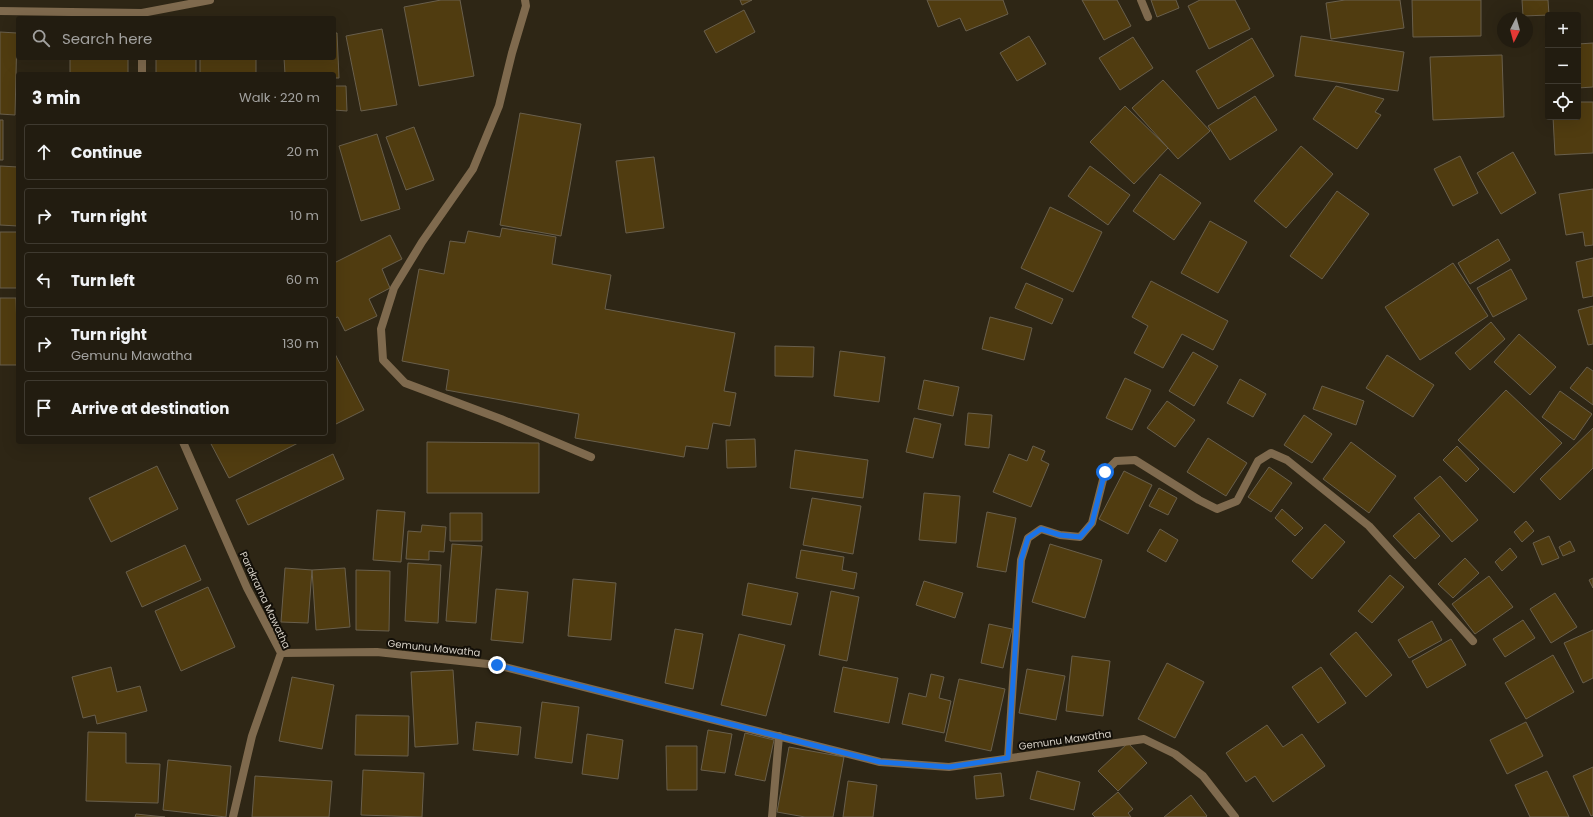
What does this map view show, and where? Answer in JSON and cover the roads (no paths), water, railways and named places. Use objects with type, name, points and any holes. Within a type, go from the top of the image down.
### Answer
[{"type":"street","points":[[0,11],[142,15],[210,0]]},
{"type":"street","points":[[525,0],[526,6],[512,53],[499,106],[473,169],[422,242],[394,288],[381,329],[383,360],[406,383],[501,419],[591,457]]},
{"type":"street","points":[[1141,0],[1148,17]]},
{"type":"street","points":[[142,60],[142,72]]},
{"type":"street","name":"Parakrama Mawatha","points":[[184,444],[247,588],[281,653],[252,736],[233,817]]},
{"type":"street","points":[[1008,758],[1021,560],[1028,538],[1041,529],[1060,535],[1080,537],[1092,523],[1105,472],[1116,461],[1135,460],[1199,500],[1217,509],[1237,501],[1258,460],[1271,453],[1287,460],[1368,526],[1473,641]]},
{"type":"street","name":"Gemunu Mawatha","points":[[281,653],[377,652],[497,665],[880,762],[949,767],[1144,739],[1175,754],[1202,776],[1235,817]]},
{"type":"street","points":[[772,817],[779,736]]}]
